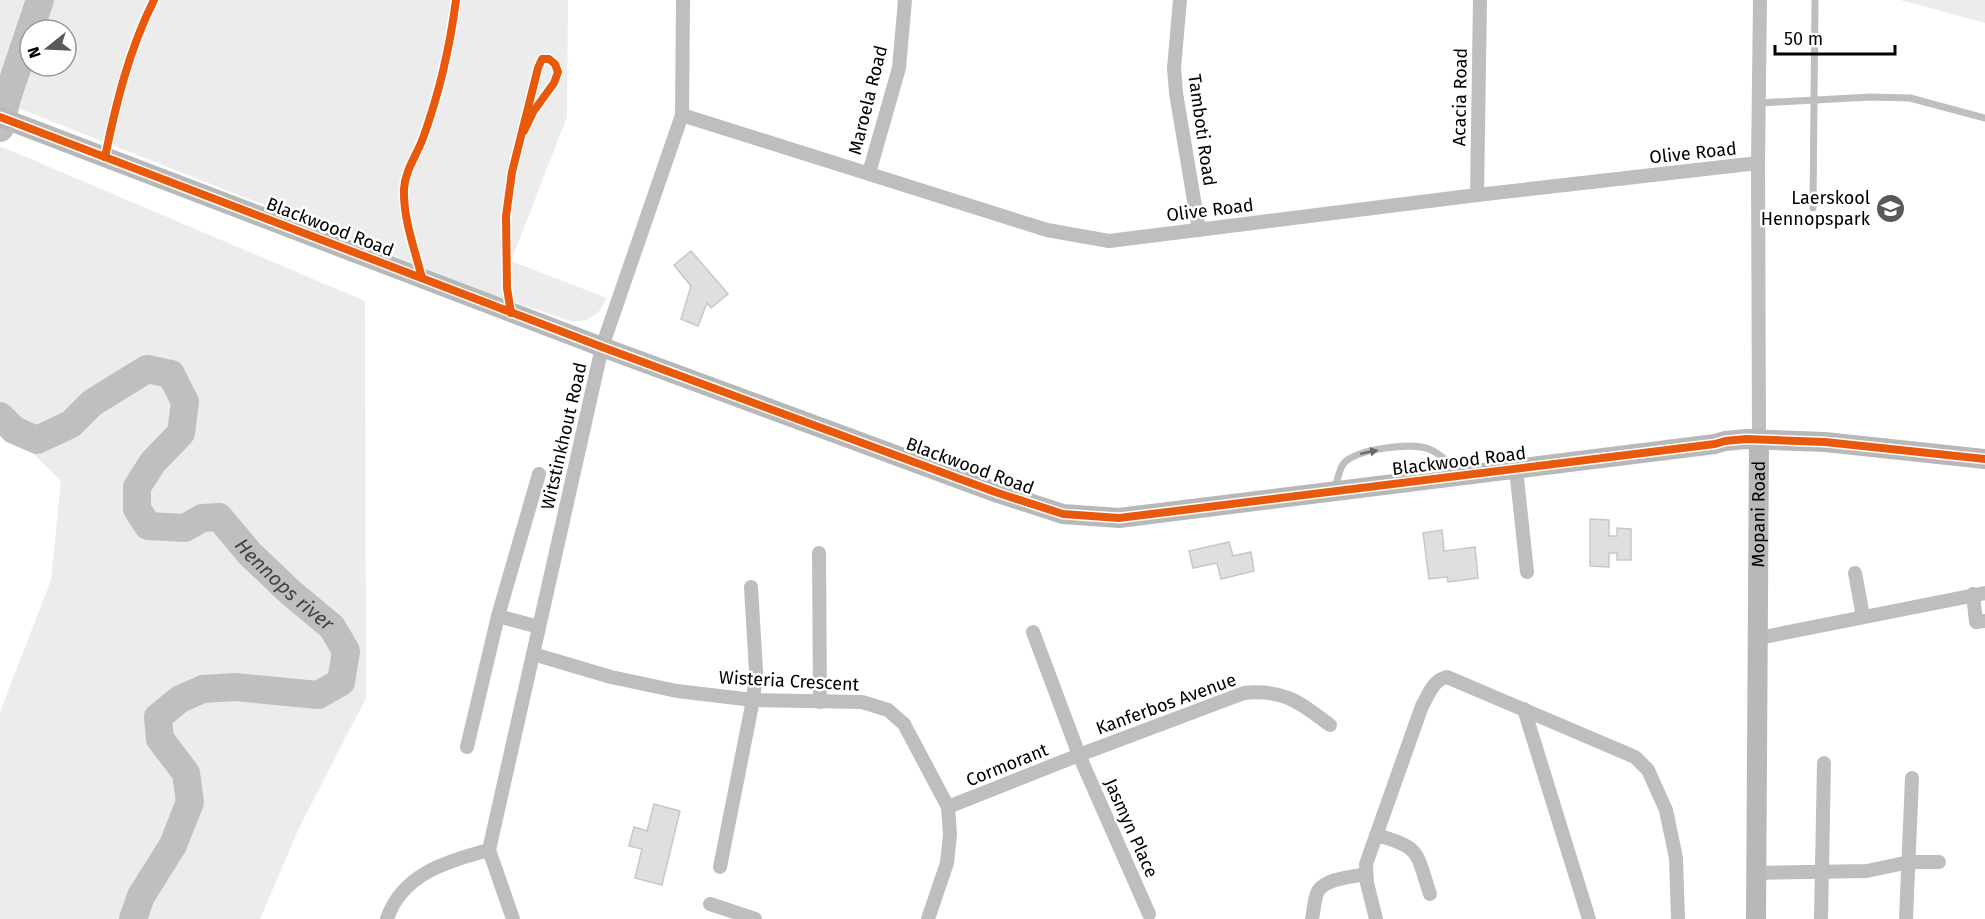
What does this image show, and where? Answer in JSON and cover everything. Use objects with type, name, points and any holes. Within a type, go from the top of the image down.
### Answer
[{"type":"street","name":"Witstinkhout Road","points":[[489,849],[602,347],[682,115],[683,0]]},
{"type":"street","name":"Maroela Road","points":[[869,173],[898,68],[905,0]]},
{"type":"street","name":"Tamboti Road","points":[[1180,0],[1174,68],[1176,93],[1199,230]]},
{"type":"street","name":"Acacia Road","points":[[1476,195],[1480,0]]},
{"type":"street","name":"Mopani Road","points":[[1756,919],[1760,0]]},
{"type":"street","name":"Olive Road","points":[[682,115],[1047,230],[1109,241],[1476,195],[1758,163]]},
{"type":"street","name":"Blackwood Road","points":[[0,117],[602,347],[998,493],[1064,514],[1119,518],[1715,444],[1727,448],[1825,442],[1985,459]]},
{"type":"street","name":"Blackwood Road","points":[[1759,445],[1985,472]]},
{"type":"street","points":[[1516,469],[1527,572]]},
{"type":"street","points":[[467,747],[498,616],[539,474]]},
{"type":"street","points":[[819,553],[820,702]]},
{"type":"street","points":[[1855,573],[1863,616]]},
{"type":"street","points":[[720,867],[753,700],[756,671],[751,587]]},
{"type":"street","points":[[1759,638],[1979,593],[1976,622],[1985,621]]},
{"type":"street","points":[[498,616],[539,627]]},
{"type":"street","name":"Jasmyn Place","points":[[1033,632],[1079,755],[1149,914]]},
{"type":"street","name":"Wisteria Crescent","points":[[533,654],[612,677],[677,692],[753,700],[870,703],[888,710],[904,724],[948,807],[950,835],[947,863],[928,919]]},
{"type":"street","points":[[1376,919],[1366,882],[1366,864],[1422,706],[1432,687],[1440,679],[1447,677],[1635,757],[1648,770],[1665,810],[1676,858],[1678,919]]},
{"type":"street","name":"Kanferbos Avenue","points":[[1079,755],[1244,693],[1270,692],[1289,698],[1299,702],[1330,725]]},
{"type":"street","points":[[1524,710],[1589,919]]},
{"type":"street","name":"Cormorant","points":[[948,807],[1079,755]]},
{"type":"street","points":[[1821,919],[1824,763]]},
{"type":"street","points":[[1906,919],[1912,778]]},
{"type":"street","points":[[1376,835],[1399,841],[1416,852],[1430,894]]},
{"type":"street","points":[[387,919],[404,889],[419,876],[456,858],[489,849],[513,919]]},
{"type":"street","points":[[1757,873],[1879,870],[1909,862],[1939,862]]},
{"type":"street","points":[[1312,919],[1317,892],[1323,886],[1334,881],[1366,874]]},
{"type":"street","points":[[711,904],[755,919]]},
{"type":"lane","points":[[1814,208],[1815,0]]},
{"type":"lane","points":[[1759,104],[1871,96],[1910,98],[1985,118]]},
{"type":"lane","points":[[1334,492],[1342,465],[1359,454],[1380,449],[1407,446],[1430,449],[1462,475]]},
{"type":"shaded area","points":[[0,0],[568,0],[567,117],[511,261],[607,298],[598,313],[586,320],[574,322],[496,296],[0,101]]},
{"type":"shaded area","points":[[1900,0],[1985,0],[1985,23]]},
{"type":"shaded area","points":[[0,146],[365,301],[366,698],[299,828],[260,919],[0,919],[0,712],[51,580],[61,481],[0,421]]},
{"type":"building","points":[[691,251],[728,294],[711,308],[707,303],[698,326],[681,319],[691,286],[674,265]]},
{"type":"building","points":[[1590,519],[1609,520],[1609,536],[1617,536],[1617,528],[1631,529],[1631,560],[1617,560],[1617,553],[1609,553],[1609,567],[1590,566]]},
{"type":"building","points":[[1442,530],[1444,551],[1475,547],[1478,578],[1448,582],[1447,577],[1429,579],[1423,533]]},
{"type":"building","points":[[1229,542],[1233,556],[1251,552],[1254,571],[1221,579],[1217,563],[1193,568],[1189,551]]},
{"type":"building","points":[[654,804],[680,811],[662,885],[635,878],[642,849],[629,846],[634,827],[647,831]]},
{"type":"waterway","name":"Hennops river","points":[[0,128],[7,98],[40,0]]},
{"type":"waterway","name":"Hennops river","points":[[0,416],[14,430],[37,440],[71,424],[92,403],[147,369],[171,374],[185,402],[181,433],[153,462],[137,487],[137,509],[148,526],[185,528],[202,518],[219,517],[250,554],[332,627],[346,651],[341,682],[318,695],[235,687],[203,689],[180,699],[158,717],[160,739],[186,773],[190,802],[173,845],[141,896],[133,919]]},
{"type":"cycle path","points":[[105,157],[124,77],[137,38],[154,0]]},
{"type":"cycle path","points":[[422,278],[407,223],[404,189],[439,87],[451,35],[456,0]]},
{"type":"cycle path","points":[[511,313],[507,288],[506,216],[512,172],[538,68],[542,59],[549,59],[555,64],[558,72],[554,83],[533,112],[524,131]]},
{"type":"cycle path","points":[[0,117],[602,347],[998,493],[1063,514],[1119,518],[1746,439],[1825,442],[1985,459]]},
{"type":"place","name":"Laerskool Hennopspark","points":[[1891,208]]}]
